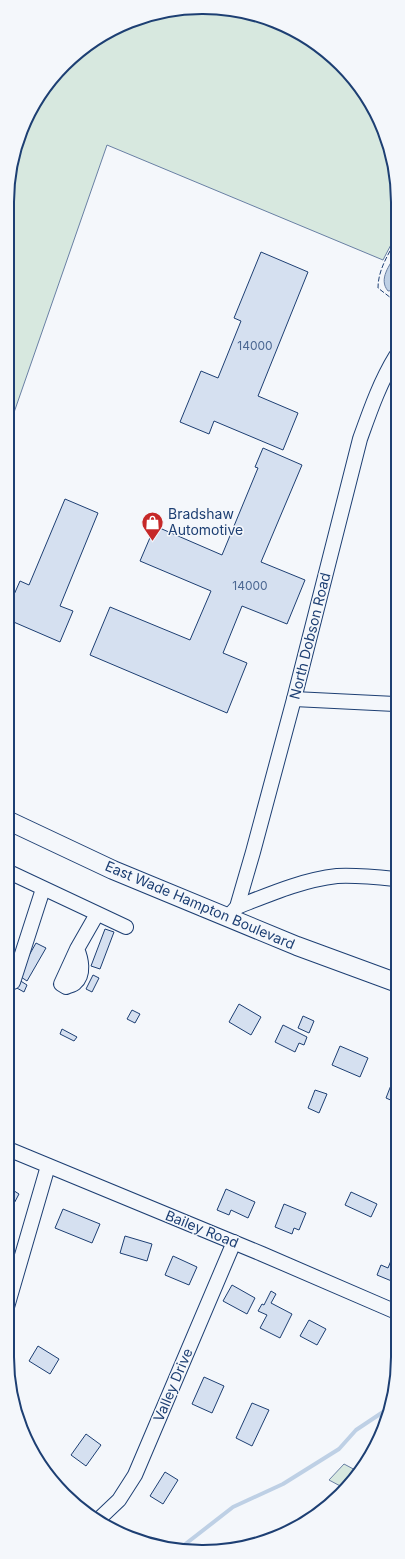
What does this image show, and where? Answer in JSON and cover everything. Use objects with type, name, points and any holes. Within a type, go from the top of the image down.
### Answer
[{"type":"main road","name":"East Wade Hampton Boulevard","points":[[14,823],[113,870],[233,912],[297,946],[391,981]]},
{"type":"street","name":"North Dobson Road","points":[[233,912],[294,699],[360,439],[372,405],[391,364]]},
{"type":"street","points":[[294,699],[391,704]]},
{"type":"street","points":[[14,875],[126,927]]},
{"type":"street","points":[[233,912],[287,887],[320,878],[354,876],[391,878]]},
{"type":"street","points":[[14,979],[44,889]]},
{"type":"street","points":[[77,949],[96,914]]},
{"type":"street","name":"Bailey Road","points":[[14,1152],[234,1242],[391,1311]]},
{"type":"street","points":[[14,1283],[48,1166]]},
{"type":"street","name":"Valley Drive","points":[[102,1516],[119,1500],[135,1475],[234,1242]]},
{"type":"shaded area","points":[[190,14],[215,14],[251,20],[286,33],[297,39],[327,61],[352,88],[366,108],[377,130],[385,154],[391,190],[391,245],[383,260],[107,145],[14,412],[14,190],[20,154],[33,119],[39,108],[61,78],[88,53],[108,39],[130,28],[154,20]]},
{"type":"shaded area","points":[[344,1464],[353,1469],[340,1486],[329,1480]]},
{"type":"water","points":[[391,262],[391,291],[388,291],[384,282],[388,267]]},
{"type":"building","points":[[261,252],[308,272],[258,396],[298,413],[283,450],[214,421],[209,434],[180,422],[201,371],[218,378],[241,321],[234,318]]},
{"type":"building","points":[[263,448],[302,465],[261,562],[305,580],[287,624],[242,606],[223,653],[247,663],[227,713],[90,655],[110,607],[190,640],[211,591],[140,561],[155,526],[222,555],[258,468],[255,467]]},
{"type":"building","points":[[65,499],[98,513],[60,606],[73,611],[60,642],[14,622],[14,595],[20,581],[29,585]]},
{"type":"building","points":[[105,929],[114,932],[100,969],[91,966]]},
{"type":"building","points":[[36,943],[46,948],[27,981],[18,975]]},
{"type":"building","points":[[93,975],[99,978],[92,992],[86,989]]},
{"type":"building","points":[[19,980],[27,985],[24,992],[15,987]]},
{"type":"building","points":[[239,1004],[261,1017],[251,1035],[229,1022]]},
{"type":"building","points":[[132,1010],[140,1014],[135,1023],[127,1019]]},
{"type":"building","points":[[303,1016],[314,1021],[309,1033],[298,1028]]},
{"type":"building","points":[[283,1025],[307,1037],[304,1045],[299,1043],[295,1052],[275,1042]]},
{"type":"building","points":[[62,1029],[77,1037],[74,1041],[60,1034]]},
{"type":"building","points":[[340,1046],[368,1058],[360,1077],[332,1065]]},
{"type":"building","points":[[391,1085],[391,1100],[386,1098]]},
{"type":"building","points":[[315,1090],[327,1094],[319,1113],[308,1108]]},
{"type":"building","points":[[226,1189],[255,1202],[248,1218],[231,1210],[229,1215],[217,1210]]},
{"type":"building","points":[[14,1191],[19,1194],[14,1203]]},
{"type":"building","points":[[351,1192],[377,1204],[371,1217],[345,1205]]},
{"type":"building","points":[[284,1204],[306,1213],[299,1230],[294,1228],[292,1234],[275,1227]]},
{"type":"building","points":[[63,1209],[100,1224],[92,1243],[55,1228]]},
{"type":"building","points":[[125,1236],[152,1244],[147,1261],[120,1253]]},
{"type":"building","points":[[173,1256],[197,1267],[189,1285],[165,1275]]},
{"type":"building","points":[[391,1261],[391,1281],[377,1275],[381,1265],[388,1268]]},
{"type":"building","points":[[232,1285],[255,1298],[247,1314],[223,1301]]},
{"type":"building","points":[[271,1291],[276,1294],[271,1303],[292,1314],[280,1338],[260,1328],[267,1315],[258,1311],[262,1304],[264,1305]]},
{"type":"building","points":[[309,1320],[326,1329],[317,1345],[300,1336]]},
{"type":"building","points":[[38,1346],[59,1359],[50,1374],[29,1361]]},
{"type":"building","points":[[204,1377],[224,1386],[212,1413],[192,1404]]},
{"type":"building","points":[[252,1403],[269,1410],[252,1446],[236,1438]]},
{"type":"building","points":[[86,1434],[101,1445],[86,1466],[71,1455]]},
{"type":"building","points":[[165,1472],[178,1480],[163,1504],[150,1496]]},
{"type":"waterway","points":[[185,1544],[233,1507],[283,1484],[339,1449],[356,1430],[383,1412]]},
{"type":"fence","points":[[391,249],[382,269],[378,281],[378,288],[391,298]]},
{"type":"place","name":"Bradshaw Automotive","points":[[152,542]]}]
